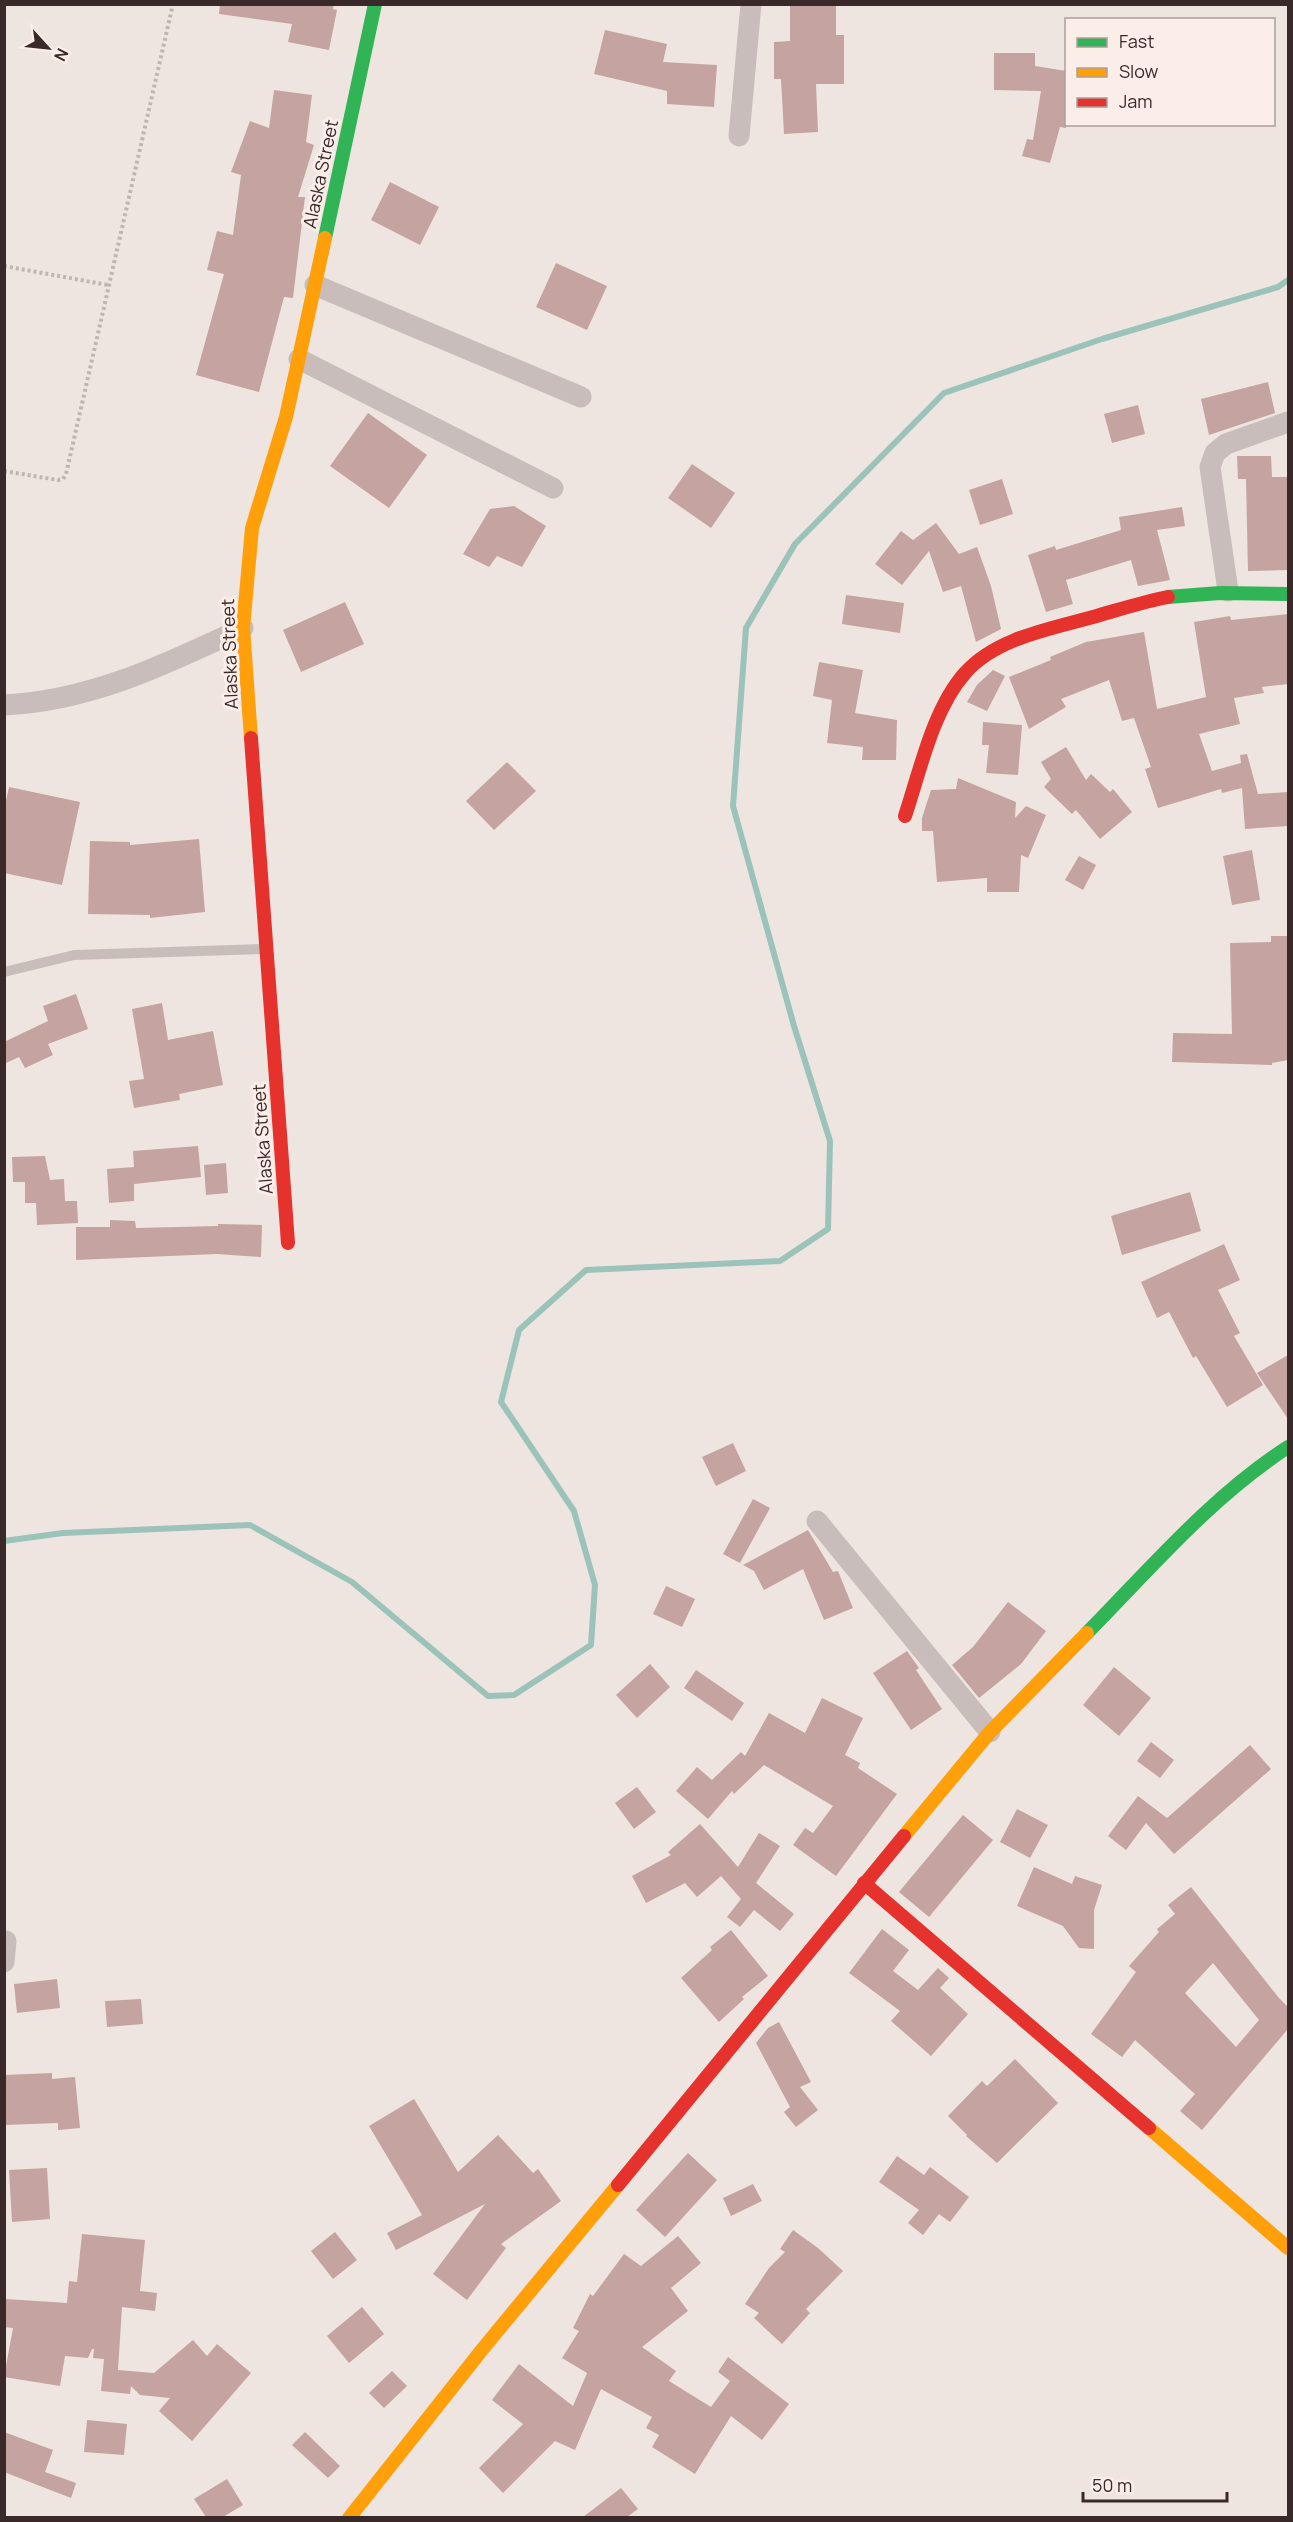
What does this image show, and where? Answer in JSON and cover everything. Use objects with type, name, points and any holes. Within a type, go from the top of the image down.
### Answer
[{"type":"street","name":"Alaska Street","points":[[288,1243],[243,628],[246,577],[252,528],[286,417],[375,4]]},
{"type":"street","points":[[739,136],[751,4]]},
{"type":"street","points":[[315,285],[581,397]]},
{"type":"street","points":[[299,359],[553,488]]},
{"type":"street","points":[[1228,591],[1210,467],[1215,453],[1226,444],[1288,422]]},
{"type":"street","points":[[905,816],[939,717],[964,674],[983,657],[1007,645],[1060,626],[1152,600],[1228,591],[1288,594]]},
{"type":"street","points":[[4,705],[31,704],[88,693],[145,674],[243,628]]},
{"type":"street","points":[[350,2517],[481,2351],[990,1732],[1225,1493],[1253,1470],[1288,1447]]},
{"type":"street","points":[[817,1521],[990,1732]]},
{"type":"street","points":[[864,1883],[1288,2248]]},
{"type":"lane","points":[[4,972],[74,955],[268,949]]},
{"type":"path","points":[[4,471],[63,479],[174,4]]},
{"type":"path","points":[[4,266],[108,285]]},
{"type":"building","points":[[220,4],[334,4],[333,9],[337,10],[329,50],[288,42],[292,24],[219,14]]},
{"type":"building","points":[[790,4],[836,4],[836,35],[844,35],[844,84],[816,84],[818,132],[784,134],[781,79],[774,79],[774,42],[790,41]]},
{"type":"building","points":[[605,30],[667,44],[663,62],[717,65],[714,107],[667,104],[667,91],[594,74]]},
{"type":"building","points":[[994,53],[1035,53],[1035,66],[1065,71],[1066,128],[1060,127],[1050,163],[1022,156],[1027,139],[1033,140],[1041,91],[994,90]]},
{"type":"building","points":[[274,90],[312,95],[306,142],[314,145],[298,197],[305,197],[293,298],[284,297],[259,392],[196,375],[224,274],[207,270],[217,231],[233,235],[241,175],[231,172],[250,121],[269,128]]},
{"type":"building","points":[[390,182],[439,207],[420,245],[371,220]]},
{"type":"building","points":[[556,263],[607,286],[587,330],[536,307]]},
{"type":"building","points":[[1268,382],[1275,413],[1209,435],[1201,399]]},
{"type":"building","points":[[1138,405],[1145,434],[1112,443],[1104,414]]},
{"type":"building","points":[[368,413],[427,455],[389,508],[330,466]]},
{"type":"building","points":[[1237,456],[1271,456],[1272,477],[1288,477],[1288,570],[1248,571],[1246,479],[1238,479]]},
{"type":"building","points":[[692,464],[735,493],[711,528],[668,498]]},
{"type":"building","points":[[1002,479],[1013,514],[980,525],[969,490]]},
{"type":"building","points":[[514,506],[546,526],[522,567],[497,556],[489,567],[463,554],[490,509]]},
{"type":"building","points":[[1182,507],[1185,526],[1157,530],[1170,580],[1138,586],[1131,560],[1066,580],[1073,604],[1046,612],[1028,555],[1055,546],[1056,550],[1121,530],[1119,517]]},
{"type":"building","points":[[936,523],[959,554],[977,547],[991,586],[1001,629],[976,642],[961,586],[943,592],[929,551],[902,585],[875,564],[901,531],[913,540]]},
{"type":"building","points":[[846,595],[904,603],[900,633],[842,624]]},
{"type":"building","points":[[345,602],[364,644],[301,672],[283,630]]},
{"type":"building","points":[[1288,614],[1288,684],[1262,687],[1264,693],[1234,698],[1240,724],[1199,734],[1212,771],[1241,763],[1240,755],[1247,754],[1258,794],[1288,792],[1288,826],[1245,829],[1242,788],[1222,793],[1221,789],[1158,808],[1145,769],[1151,767],[1134,718],[1122,721],[1109,680],[1061,699],[1066,707],[1029,729],[1009,677],[1051,660],[1050,657],[1086,642],[1144,632],[1157,709],[1206,697],[1194,622],[1230,616],[1231,620]]},
{"type":"building","points":[[819,662],[863,670],[855,713],[897,720],[896,760],[862,760],[863,747],[827,743],[832,700],[813,696]]},
{"type":"building","points":[[993,670],[1005,676],[987,711],[967,702],[977,685]]},
{"type":"building","points":[[983,722],[1022,725],[1018,775],[986,773],[989,745],[982,745]]},
{"type":"building","points":[[1066,747],[1086,780],[1091,774],[1110,792],[1113,789],[1132,812],[1100,839],[1076,810],[1072,814],[1044,787],[1051,779],[1041,762]]},
{"type":"building","points":[[507,762],[536,791],[494,830],[466,801]]},
{"type":"building","points":[[958,778],[1016,802],[1015,818],[1026,806],[1046,815],[1028,858],[1021,855],[1019,892],[987,892],[987,878],[937,882],[933,831],[922,831],[922,818],[931,790],[956,789]]},
{"type":"building","points":[[9,787],[80,802],[62,885],[4,873],[4,810]]},
{"type":"building","points":[[199,839],[205,912],[150,918],[150,915],[88,914],[90,841],[130,842],[130,845]]},
{"type":"building","points":[[1252,850],[1260,900],[1232,905],[1223,856]]},
{"type":"building","points":[[1079,856],[1096,865],[1083,890],[1065,880]]},
{"type":"building","points":[[1271,936],[1288,936],[1288,1060],[1272,1063],[1272,1065],[1172,1062],[1173,1033],[1232,1034],[1230,943],[1271,942]]},
{"type":"building","points":[[76,994],[88,1029],[48,1044],[53,1055],[25,1068],[19,1057],[4,1064],[4,1042],[48,1021],[43,1006]]},
{"type":"building","points":[[162,1003],[168,1040],[213,1031],[223,1085],[179,1094],[180,1100],[134,1108],[129,1081],[144,1079],[132,1009]]},
{"type":"building","points":[[198,1146],[201,1177],[134,1184],[134,1201],[109,1203],[107,1169],[134,1167],[133,1151]]},
{"type":"building","points":[[45,1156],[50,1180],[64,1179],[65,1201],[77,1201],[78,1223],[37,1225],[36,1203],[25,1203],[25,1182],[13,1182],[12,1157]]},
{"type":"building","points":[[226,1163],[228,1193],[206,1195],[204,1165]]},
{"type":"building","points":[[1190,1192],[1201,1231],[1122,1255],[1111,1216]]},
{"type":"building","points":[[110,1220],[135,1221],[136,1228],[218,1226],[218,1224],[262,1225],[261,1257],[217,1254],[76,1260],[76,1227],[110,1227]]},
{"type":"building","points":[[1224,1244],[1240,1280],[1218,1290],[1240,1333],[1234,1336],[1263,1385],[1227,1407],[1196,1356],[1193,1358],[1169,1312],[1157,1318],[1141,1282]]},
{"type":"building","points":[[1288,1355],[1288,1419],[1257,1373]]},
{"type":"building","points":[[733,1443],[746,1471],[716,1486],[702,1457]]},
{"type":"building","points":[[753,1499],[770,1508],[740,1563],[723,1554]]},
{"type":"building","points":[[808,1530],[833,1572],[838,1571],[853,1608],[824,1620],[803,1569],[764,1590],[754,1571],[743,1565]]},
{"type":"building","points":[[666,1586],[695,1599],[682,1627],[653,1614]]},
{"type":"building","points":[[1008,1602],[1046,1631],[1021,1664],[979,1698],[952,1665],[973,1647]]},
{"type":"building","points":[[907,1651],[919,1668],[916,1670],[942,1709],[911,1730],[873,1673]]},
{"type":"building","points":[[650,1664],[670,1687],[637,1718],[616,1695]]},
{"type":"building","points":[[1114,1667],[1151,1698],[1119,1736],[1083,1705]]},
{"type":"building","points":[[696,1670],[744,1703],[732,1721],[684,1688]]},
{"type":"building","points":[[822,1698],[863,1718],[845,1755],[860,1763],[858,1768],[897,1794],[836,1876],[793,1845],[805,1828],[813,1833],[833,1806],[764,1765],[734,1794],[732,1791],[708,1819],[676,1791],[697,1767],[712,1780],[741,1752],[745,1756],[769,1713],[805,1733]]},
{"type":"building","points":[[1151,1742],[1174,1760],[1160,1778],[1137,1761]]},
{"type":"building","points":[[1250,1745],[1271,1769],[1174,1854],[1146,1823],[1126,1850],[1108,1836],[1138,1796],[1167,1818]]},
{"type":"building","points":[[637,1787],[656,1812],[634,1829],[615,1803]]},
{"type":"building","points":[[1017,1809],[1048,1825],[1030,1858],[1000,1842]]},
{"type":"building","points":[[963,1815],[993,1840],[929,1917],[899,1892]]},
{"type":"building","points":[[700,1824],[738,1867],[759,1833],[780,1846],[756,1883],[794,1914],[780,1931],[754,1910],[740,1927],[727,1917],[741,1899],[721,1876],[697,1897],[685,1883],[646,1903],[632,1876],[671,1855],[668,1852]]},
{"type":"building","points":[[1034,1867],[1072,1884],[1075,1876],[1102,1885],[1094,1910],[1094,1949],[1079,1948],[1063,1926],[1017,1906]]},
{"type":"building","points":[[1191,1887],[1288,2007],[1288,2029],[1202,2130],[1180,2111],[1195,2094],[1135,2040],[1122,2057],[1091,2034],[1136,1972],[1129,1966],[1159,1932],[1157,1929],[1175,1914],[1168,1905]],"holes":[[[1213,1963],[1259,2020],[1236,2047],[1185,1993]]]},
{"type":"building","points":[[882,1929],[909,1950],[893,1971],[918,1990],[938,1968],[949,1978],[940,1988],[968,2014],[931,2056],[891,2021],[900,2011],[849,1973]]},
{"type":"building","points":[[731,1930],[768,1976],[742,1997],[744,1999],[719,2022],[681,1978],[712,1950],[710,1947]]},
{"type":"building","points":[[57,1979],[60,2008],[17,2013],[14,1984]]},
{"type":"building","points":[[141,1999],[143,2024],[107,2027],[105,2001]]},
{"type":"building","points":[[779,2022],[811,2082],[800,2087],[818,2110],[796,2127],[784,2112],[790,2107],[756,2043],[768,2028]]},
{"type":"building","points":[[1015,2059],[1058,2103],[997,2163],[966,2136],[948,2116],[982,2081],[987,2086]]},
{"type":"building","points":[[52,2073],[52,2079],[75,2077],[80,2128],[58,2130],[58,2123],[5,2125],[4,2075]]},
{"type":"building","points":[[414,2099],[458,2172],[498,2135],[533,2173],[538,2169],[561,2201],[501,2244],[506,2248],[467,2300],[433,2274],[485,2204],[396,2250],[387,2233],[422,2215],[369,2126]]},
{"type":"building","points":[[688,2153],[717,2180],[665,2237],[636,2210]]},
{"type":"building","points":[[897,2156],[924,2175],[930,2167],[969,2197],[950,2222],[939,2214],[923,2235],[908,2223],[919,2210],[879,2182]]},
{"type":"building","points":[[47,2168],[50,2219],[12,2222],[9,2170]]},
{"type":"building","points":[[753,2184],[762,2201],[731,2216],[723,2198]]},
{"type":"building","points":[[793,2230],[818,2248],[843,2271],[806,2309],[810,2313],[782,2344],[754,2318],[759,2313],[745,2304],[769,2268],[785,2252],[780,2249]]},
{"type":"building","points":[[335,2232],[357,2260],[333,2279],[311,2251]]},
{"type":"building","points":[[82,2234],[145,2240],[140,2291],[157,2293],[155,2311],[122,2307],[118,2370],[154,2373],[193,2340],[207,2356],[217,2344],[251,2373],[192,2441],[159,2411],[170,2398],[140,2395],[131,2386],[130,2394],[101,2391],[104,2359],[93,2358],[94,2349],[88,2358],[65,2356],[60,2386],[4,2377],[13,2328],[4,2327],[6,2299],[67,2303],[69,2281],[77,2282]]},
{"type":"building","points":[[678,2236],[701,2263],[671,2288],[688,2311],[642,2347],[676,2371],[669,2381],[711,2407],[730,2381],[718,2372],[728,2357],[789,2404],[762,2440],[731,2416],[695,2474],[652,2447],[659,2435],[646,2428],[652,2417],[601,2389],[575,2450],[555,2441],[503,2493],[479,2468],[523,2424],[492,2400],[519,2364],[573,2406],[587,2373],[562,2358],[579,2331],[573,2328],[590,2294],[593,2296],[624,2254],[641,2266]]},
{"type":"building","points":[[362,2307],[384,2334],[349,2363],[327,2336]]},
{"type":"building","points":[[392,2371],[407,2386],[384,2408],[369,2393]]},
{"type":"building","points":[[87,2420],[127,2424],[124,2455],[84,2452]]},
{"type":"building","points":[[4,2432],[53,2450],[45,2472],[76,2483],[71,2498],[4,2472]]},
{"type":"building","points":[[305,2432],[340,2466],[328,2478],[292,2445]]},
{"type":"building","points":[[227,2479],[243,2505],[223,2517],[206,2517],[194,2499]]},
{"type":"building","points":[[621,2488],[638,2509],[627,2517],[583,2517]]},
{"type":"waterway","points":[[4,1541],[63,1533],[250,1525],[352,1582],[488,1696],[514,1695],[591,1645],[595,1585],[574,1511],[501,1402],[519,1330],[586,1270],[780,1261],[828,1229],[830,1141],[794,1026],[733,806],[746,628],[795,544],[944,393],[1102,339],[1278,287],[1288,280]]},
{"type":"traffic: fast","points":[[325,238],[375,4]]},
{"type":"traffic: fast","points":[[1168,597],[1220,593],[1288,594]]},
{"type":"traffic: fast","points":[[1087,1633],[1207,1511],[1233,1488],[1288,1447]]},
{"type":"traffic: slow","points":[[251,738],[243,628],[252,528],[286,417],[325,238]]},
{"type":"traffic: slow","points":[[904,1836],[990,1732],[1087,1633]]},
{"type":"traffic: slow","points":[[1149,2128],[1288,2248]]},
{"type":"traffic: slow","points":[[349,2518],[481,2351],[618,2185]]},
{"type":"traffic: jam","points":[[905,816],[929,741],[944,704],[965,673],[978,661],[992,651],[1025,636],[1168,597]]},
{"type":"traffic: jam","points":[[251,738],[288,1243]]},
{"type":"traffic: jam","points":[[618,2185],[904,1836]]},
{"type":"traffic: jam","points":[[864,1883],[1149,2128]]}]
